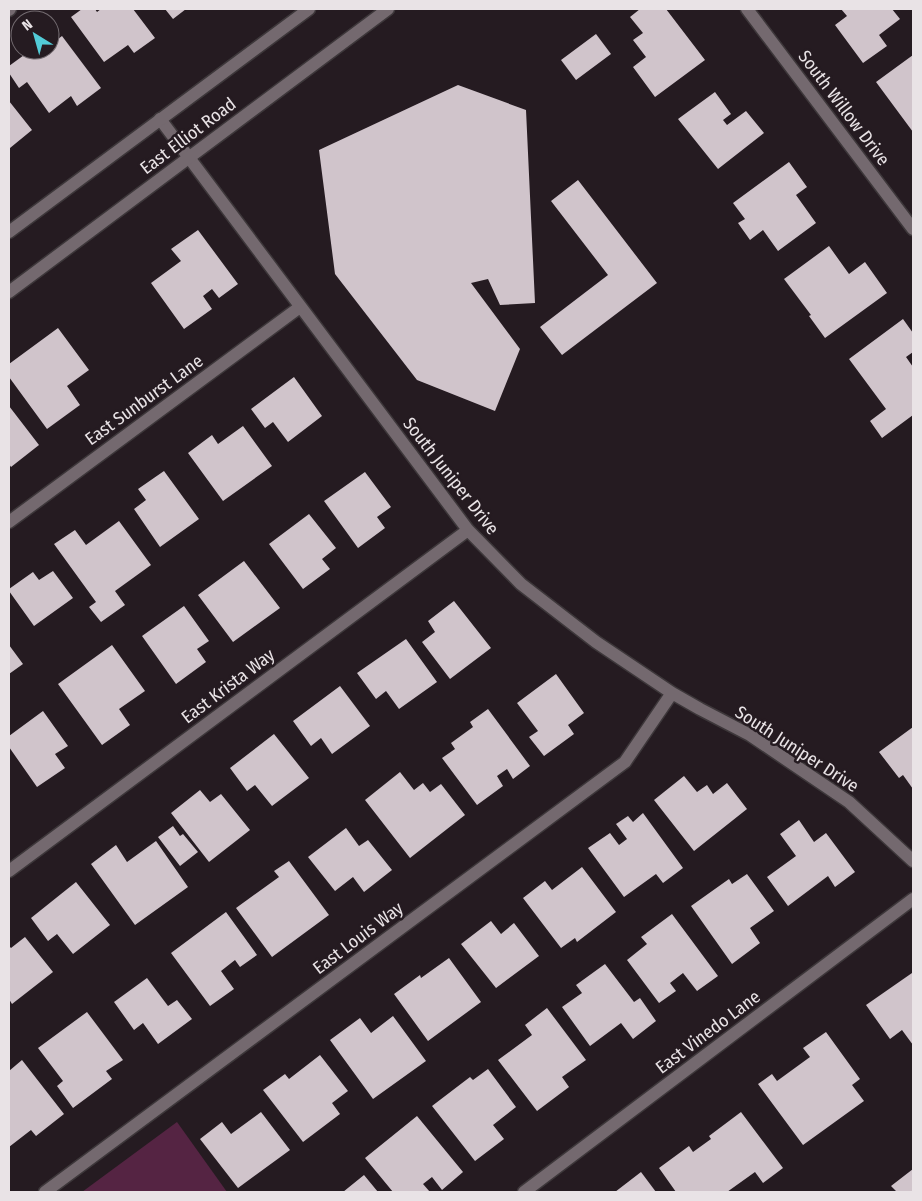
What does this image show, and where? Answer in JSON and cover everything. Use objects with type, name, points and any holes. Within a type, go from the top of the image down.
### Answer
[{"type":"street","name":"East Elliot Road","points":[[9,232],[309,9]]},
{"type":"street","name":"East Elliot Road","points":[[9,292],[388,9]]},
{"type":"street","name":"South Willow Drive","points":[[747,9],[913,229]]},
{"type":"street","name":"South Juniper Drive","points":[[160,119],[468,530],[521,584],[596,642],[672,693],[750,735],[848,802],[913,861]]},
{"type":"street","name":"East Sunburst Lane","points":[[9,522],[300,307]]},
{"type":"street","name":"East Krista Way","points":[[9,871],[468,530]]},
{"type":"street","name":"East Louis Way","points":[[45,1192],[625,762],[672,693]]},
{"type":"street","name":"East Vinedo Lane","points":[[524,1192],[913,899]]},
{"type":"shaded area","points":[[177,1122],[227,1192],[82,1192]]},
{"type":"building","points":[[82,9],[95,9],[97,12],[101,9],[133,9],[155,38],[134,53],[128,45],[104,62],[71,17]]},
{"type":"building","points":[[165,9],[186,9],[173,19]]},
{"type":"building","points":[[640,9],[666,9],[705,60],[655,97],[633,67],[646,57],[633,40],[643,33],[630,17]]},
{"type":"building","points":[[841,9],[892,9],[900,19],[879,35],[887,46],[863,63],[835,25],[847,16]]},
{"type":"building","points":[[596,34],[611,54],[576,80],[561,60]]},
{"type":"building","points":[[62,36],[101,88],[77,106],[71,96],[49,113],[27,82],[19,88],[9,73],[9,66],[17,60],[60,60],[60,38]]},
{"type":"building","points":[[913,55],[913,132],[876,82]]},
{"type":"building","points":[[458,85],[526,110],[535,303],[500,305],[488,279],[471,283],[520,349],[495,411],[417,380],[335,274],[319,150]]},
{"type":"building","points":[[715,92],[731,114],[723,120],[727,125],[746,111],[764,133],[718,169],[678,119]]},
{"type":"building","points":[[9,101],[32,130],[10,148],[9,147]]},
{"type":"building","points":[[789,162],[807,187],[796,195],[816,223],[778,251],[763,230],[750,240],[738,223],[745,219],[733,203]]},
{"type":"building","points":[[578,180],[657,283],[562,355],[540,327],[608,275],[551,201]]},
{"type":"building","points":[[198,230],[238,284],[219,298],[212,289],[203,296],[212,309],[184,329],[151,283],[181,261],[171,249]]},
{"type":"building","points":[[829,246],[849,274],[865,262],[887,293],[825,338],[809,316],[811,315],[784,279]]},
{"type":"building","points":[[903,319],[913,333],[913,352],[906,357],[913,367],[913,415],[882,438],[870,421],[886,409],[849,359]]},
{"type":"building","points":[[58,328],[89,370],[67,386],[80,405],[47,429],[9,377],[9,364]]},
{"type":"building","points":[[294,377],[322,416],[288,442],[273,422],[265,428],[251,409]]},
{"type":"building","points":[[9,406],[39,445],[11,467],[9,464]]},
{"type":"building","points":[[243,426],[272,466],[223,501],[188,453],[212,435],[218,444]]},
{"type":"building","points":[[164,471],[199,519],[160,547],[134,509],[146,500],[138,489]]},
{"type":"building","points":[[365,472],[391,507],[377,517],[385,528],[358,548],[324,501]]},
{"type":"building","points":[[309,514],[336,548],[322,559],[330,569],[303,589],[269,544]]},
{"type":"building","points":[[119,521],[151,565],[115,591],[125,605],[101,622],[89,607],[96,602],[54,544],[75,530],[86,545]]},
{"type":"building","points":[[244,561],[280,608],[233,642],[198,595]]},
{"type":"building","points":[[53,571],[73,598],[34,626],[9,589],[33,572],[39,580]]},
{"type":"building","points":[[454,601],[491,648],[450,679],[422,642],[435,632],[428,621]]},
{"type":"building","points":[[184,606],[209,641],[197,649],[206,662],[176,684],[142,636]]},
{"type":"building","points":[[406,639],[437,682],[399,709],[386,691],[376,699],[357,673]]},
{"type":"building","points":[[9,645],[23,664],[9,674]]},
{"type":"building","points":[[112,645],[145,691],[119,709],[130,725],[102,745],[58,684]]},
{"type":"building","points":[[556,674],[584,713],[568,725],[574,734],[544,756],[529,737],[538,731],[517,703]]},
{"type":"building","points":[[340,686],[370,726],[332,754],[321,738],[311,746],[293,721]]},
{"type":"building","points":[[488,709],[530,766],[513,779],[507,769],[497,776],[503,786],[477,805],[442,758],[455,749],[451,743],[473,727],[470,722]]},
{"type":"building","points":[[43,711],[68,746],[55,754],[65,768],[37,787],[9,747],[9,736]]},
{"type":"building","points":[[913,727],[913,789],[903,775],[899,778],[879,752]]},
{"type":"building","points":[[274,734],[309,778],[272,806],[255,785],[247,791],[230,768]]},
{"type":"building","points":[[400,772],[414,790],[423,783],[430,792],[441,784],[465,815],[410,858],[365,800]]},
{"type":"building","points":[[684,776],[697,792],[707,785],[713,794],[727,783],[747,809],[694,851],[654,800]]},
{"type":"building","points":[[200,790],[210,802],[221,794],[250,830],[209,862],[171,813]]},
{"type":"building","points":[[643,813],[683,868],[663,883],[656,874],[624,897],[588,848],[610,833],[619,845],[627,839],[616,824],[628,816],[633,822]]},
{"type":"building","points":[[799,820],[814,842],[826,833],[855,872],[835,887],[828,876],[788,906],[767,877],[796,856],[780,834]]},
{"type":"building","points":[[173,826],[180,836],[183,834],[198,852],[180,866],[158,837]]},
{"type":"building","points":[[346,828],[359,846],[368,840],[392,870],[364,892],[353,877],[335,891],[308,857]]},
{"type":"building","points":[[156,841],[188,887],[135,925],[91,864],[116,845],[127,862]]},
{"type":"building","points":[[289,861],[329,915],[272,957],[236,908],[279,877],[274,871]]},
{"type":"building","points":[[582,867],[616,912],[577,942],[575,938],[561,948],[523,898],[545,881],[552,890]]},
{"type":"building","points":[[747,874],[774,911],[750,928],[760,943],[732,964],[691,906],[729,879],[732,884]]},
{"type":"building","points":[[76,882],[110,925],[73,954],[57,934],[48,941],[31,918]]},
{"type":"building","points":[[226,912],[257,955],[240,967],[235,960],[221,971],[234,989],[210,1006],[171,953]]},
{"type":"building","points":[[672,914],[718,976],[697,991],[683,973],[670,983],[676,991],[659,1003],[627,960],[647,944],[641,937]]},
{"type":"building","points":[[491,921],[501,934],[514,923],[539,956],[496,988],[461,944]]},
{"type":"building","points":[[25,937],[53,972],[12,1004],[9,999],[9,946],[11,948]]},
{"type":"building","points":[[449,958],[481,1002],[428,1041],[394,994],[420,975],[421,978]]},
{"type":"building","points":[[605,964],[634,1002],[640,998],[656,1021],[633,1039],[621,1023],[590,1046],[562,1007],[582,993],[576,985]]},
{"type":"building","points":[[912,973],[913,1045],[902,1030],[890,1039],[866,1005]]},
{"type":"building","points":[[147,978],[168,1006],[177,1000],[192,1019],[158,1044],[143,1023],[134,1030],[114,1002]]},
{"type":"building","points":[[547,1008],[586,1060],[562,1077],[569,1087],[537,1111],[498,1060],[532,1035],[525,1025]]},
{"type":"building","points":[[87,1012],[123,1060],[106,1071],[112,1079],[73,1108],[57,1086],[63,1081],[38,1048]]},
{"type":"building","points":[[393,1016],[426,1061],[373,1099],[330,1040],[360,1018],[371,1033]]},
{"type":"building","points":[[826,1032],[860,1079],[852,1085],[864,1101],[803,1145],[758,1084],[772,1074],[777,1081],[810,1057],[803,1048]]},
{"type":"building","points":[[320,1055],[348,1091],[332,1103],[340,1114],[303,1142],[263,1090],[285,1074],[289,1079]]},
{"type":"building","points":[[22,1060],[64,1114],[36,1136],[31,1130],[9,1147],[9,1071]]},
{"type":"building","points":[[488,1069],[516,1107],[493,1125],[504,1139],[475,1161],[432,1106],[470,1077],[473,1080]]},
{"type":"building","points":[[261,1112],[290,1150],[238,1188],[200,1139],[222,1122],[231,1134]]},
{"type":"building","points":[[741,1112],[783,1168],[763,1183],[755,1172],[727,1192],[676,1192],[659,1168],[689,1146],[693,1152],[711,1139],[709,1136]]},
{"type":"building","points":[[417,1116],[463,1172],[442,1190],[432,1177],[423,1184],[430,1192],[393,1192],[365,1158]]},
{"type":"building","points":[[913,1169],[913,1192],[897,1192],[891,1186]]},
{"type":"building","points":[[641,1172],[656,1192],[615,1192]]},
{"type":"building","points":[[364,1175],[378,1192],[343,1192]]}]
